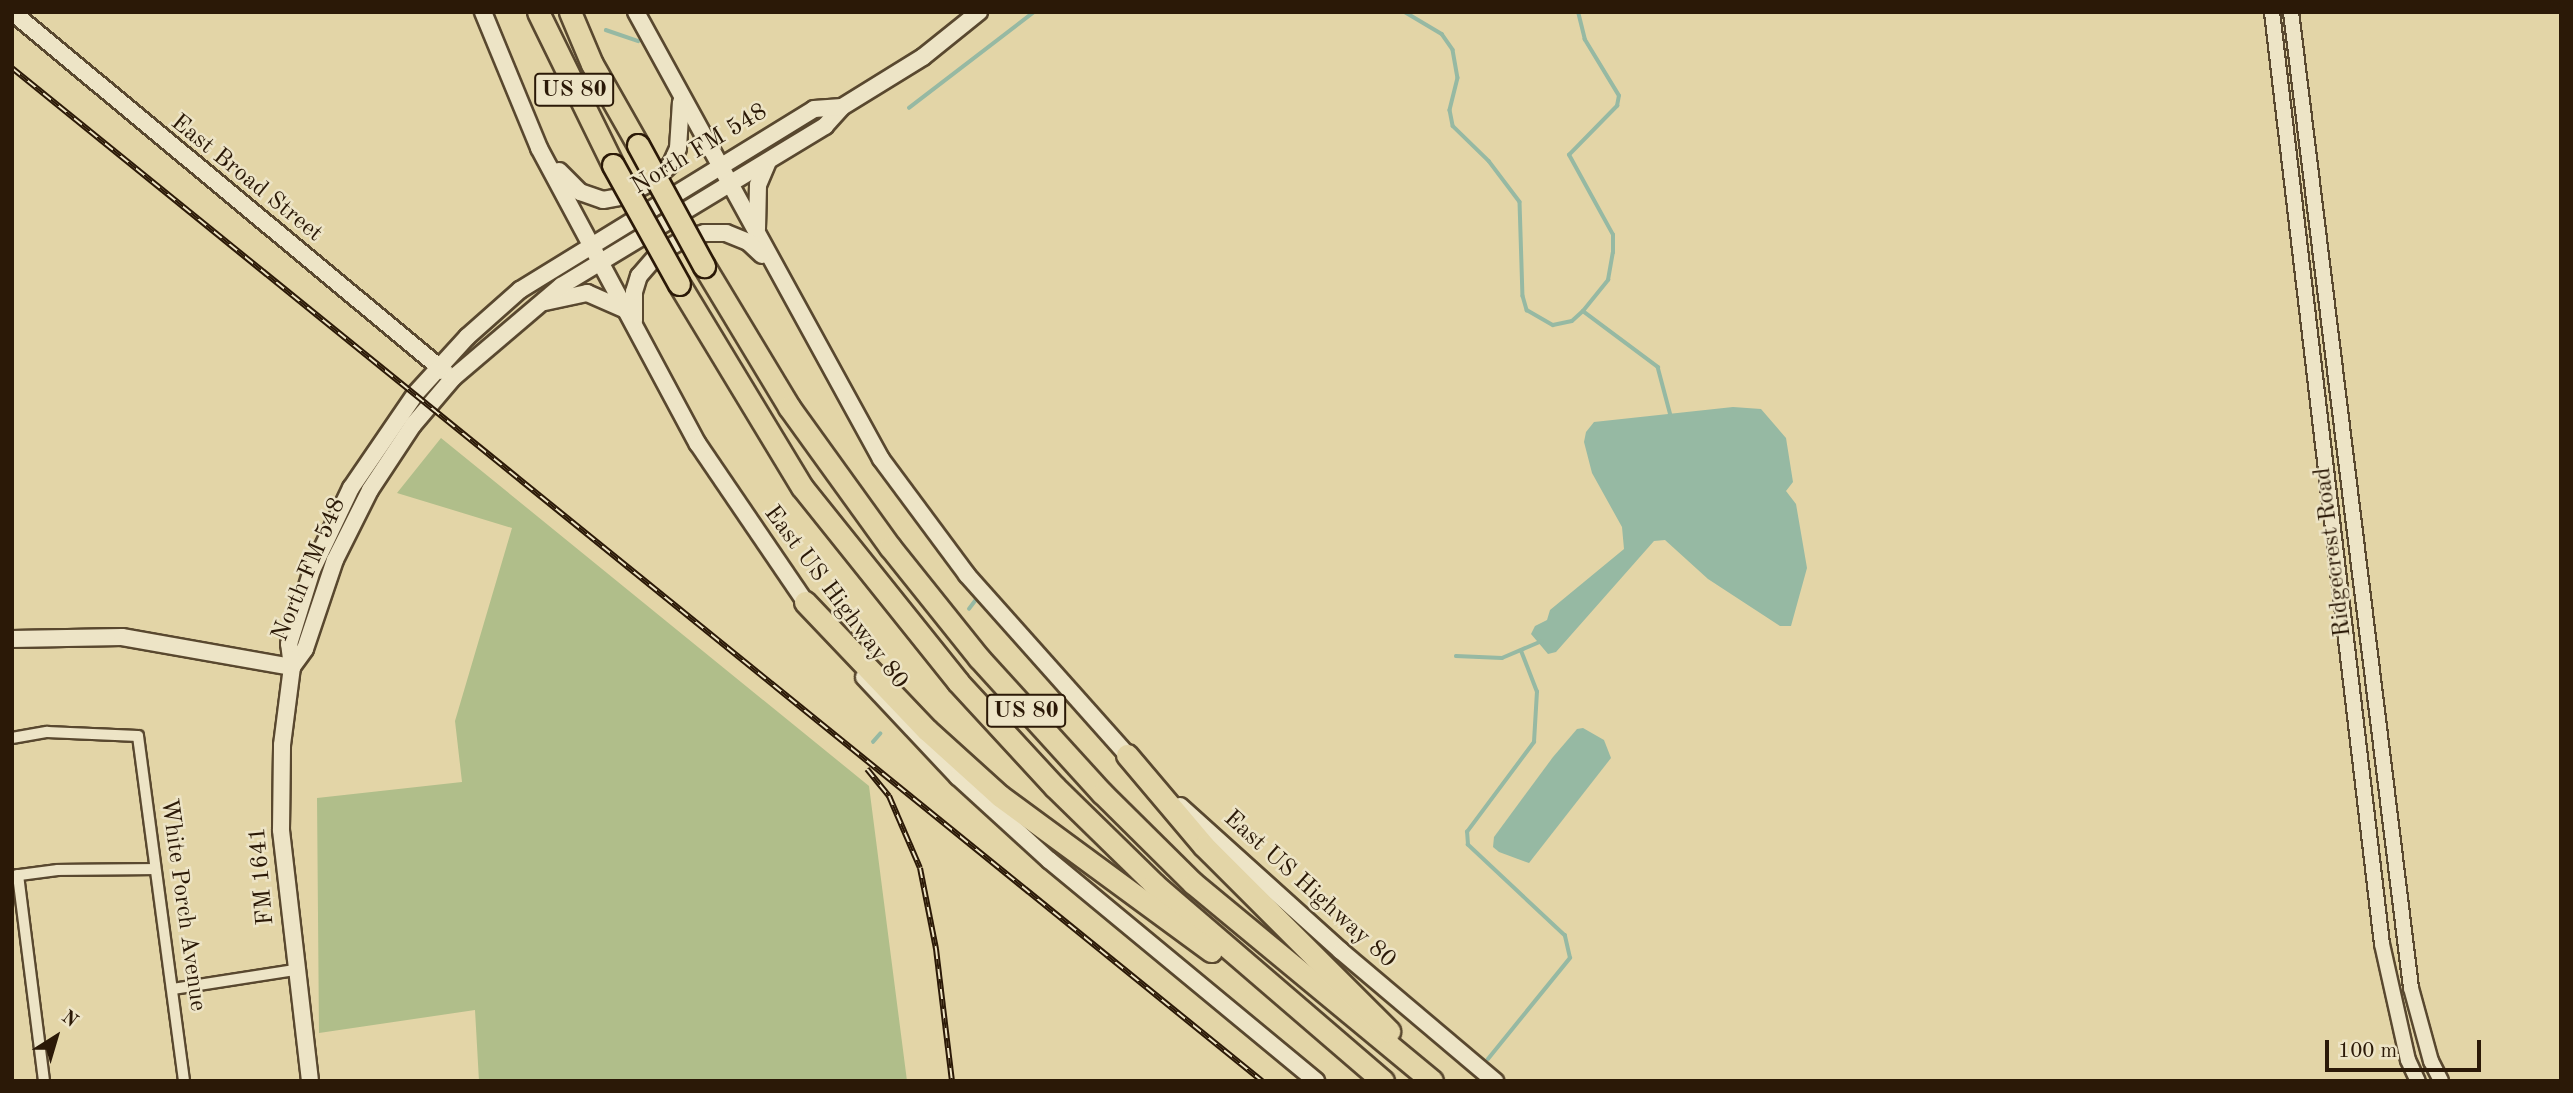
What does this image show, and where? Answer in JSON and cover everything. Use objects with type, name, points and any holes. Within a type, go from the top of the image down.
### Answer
[{"type":"highway","name":"US 80","points":[[538,12],[613,165],[679,284],[802,487],[950,673],[1055,787],[1154,884],[1383,1081]]},
{"type":"highway","name":"US 80","points":[[570,12],[592,64],[704,266],[789,407],[890,547],[979,658],[1102,793],[1193,883],[1432,1081]]},
{"type":"highway","points":[[806,601],[927,730],[1000,796],[1238,970],[1268,983]]},
{"type":"highway","points":[[1127,755],[1203,846],[1441,1081]]},
{"type":"main road","name":"East Broad Street","points":[[12,12],[453,378]]},
{"type":"main road","name":"East US Highway 80","points":[[483,12],[539,148],[727,491],[866,680],[958,778],[1049,860],[1316,1081]]},
{"type":"main road","name":"East US Highway 80","points":[[636,12],[771,264],[881,459],[913,504],[1007,622],[1127,755],[1341,951],[1495,1081]]},
{"type":"main road","name":"North FM 548","points":[[292,667],[305,649],[335,561],[369,490],[413,425],[453,378],[536,304],[825,125],[842,107],[923,57],[979,12]]},
{"type":"main road","points":[[539,148],[580,192],[603,200],[625,196],[660,176],[671,164],[680,140],[681,99]]},
{"type":"main road","name":"North FM 548","points":[[292,667],[289,644],[330,529],[372,451],[439,367],[520,290],[590,243],[814,109],[842,107]]},
{"type":"main road","points":[[759,242],[754,211],[758,185],[768,161]]},
{"type":"main road","points":[[536,304],[587,293],[630,317],[639,276],[657,256],[682,240],[705,233],[726,233],[748,242],[771,264]]},
{"type":"main road","points":[[12,639],[122,637],[292,667]]},
{"type":"main road","name":"FM 1641","points":[[292,667],[280,802],[295,970],[310,1081]]},
{"type":"street","name":"Ridgecrest Road","points":[[2272,12],[2382,944],[2408,1060],[2418,1081]]},
{"type":"street","name":"Ridgecrest Road","points":[[2291,12],[2411,988],[2431,1061],[2441,1081]]},
{"type":"street","name":"White Porch Avenue","points":[[12,738],[47,732],[138,736],[184,1081]]},
{"type":"street","points":[[44,1081],[15,875],[154,869]]},
{"type":"street","points":[[173,989],[295,970]]},
{"type":"shaded area","points":[[1733,407],[1761,409],[1786,438],[1793,482],[1786,491],[1796,504],[1807,568],[1791,626],[1780,626],[1708,579],[1665,540],[1654,541],[1556,652],[1548,654],[1531,634],[1535,626],[1547,620],[1550,610],[1624,549],[1622,527],[1592,473],[1584,442],[1586,432],[1594,422]]},
{"type":"shaded area","points":[[441,438],[869,786],[907,1081],[479,1081],[475,1010],[319,1033],[317,798],[462,782],[455,721],[512,528],[397,493]]},
{"type":"shaded area","points":[[1583,728],[1604,740],[1611,758],[1529,863],[1499,852],[1493,847],[1494,837],[1553,757],[1577,729]]},
{"type":"waterway","points":[[909,108],[1034,12]]},
{"type":"waterway","points":[[1405,12],[1442,34],[1453,50],[1458,78],[1450,110],[1453,126],[1489,161],[1520,202],[1523,296],[1527,310],[1553,325],[1572,321],[1583,311],[1608,280],[1613,253],[1613,235],[1569,155],[1617,106],[1619,96],[1585,40],[1578,12]]},
{"type":"waterway","points":[[606,30],[638,41]]},
{"type":"waterway","points":[[1583,311],[1658,367],[1671,416]]},
{"type":"waterway","points":[[969,609],[975,601]]},
{"type":"waterway","points":[[1456,656],[1502,658],[1542,641]]},
{"type":"waterway","points":[[1488,1059],[1570,958],[1565,936],[1468,845],[1467,832],[1534,742],[1537,692],[1521,651]]},
{"type":"waterway","points":[[873,742],[880,734]]},
{"type":"railway","points":[[12,68],[1262,1081]]},
{"type":"railway","points":[[867,769],[889,796],[920,868],[936,949],[952,1081]]}]
